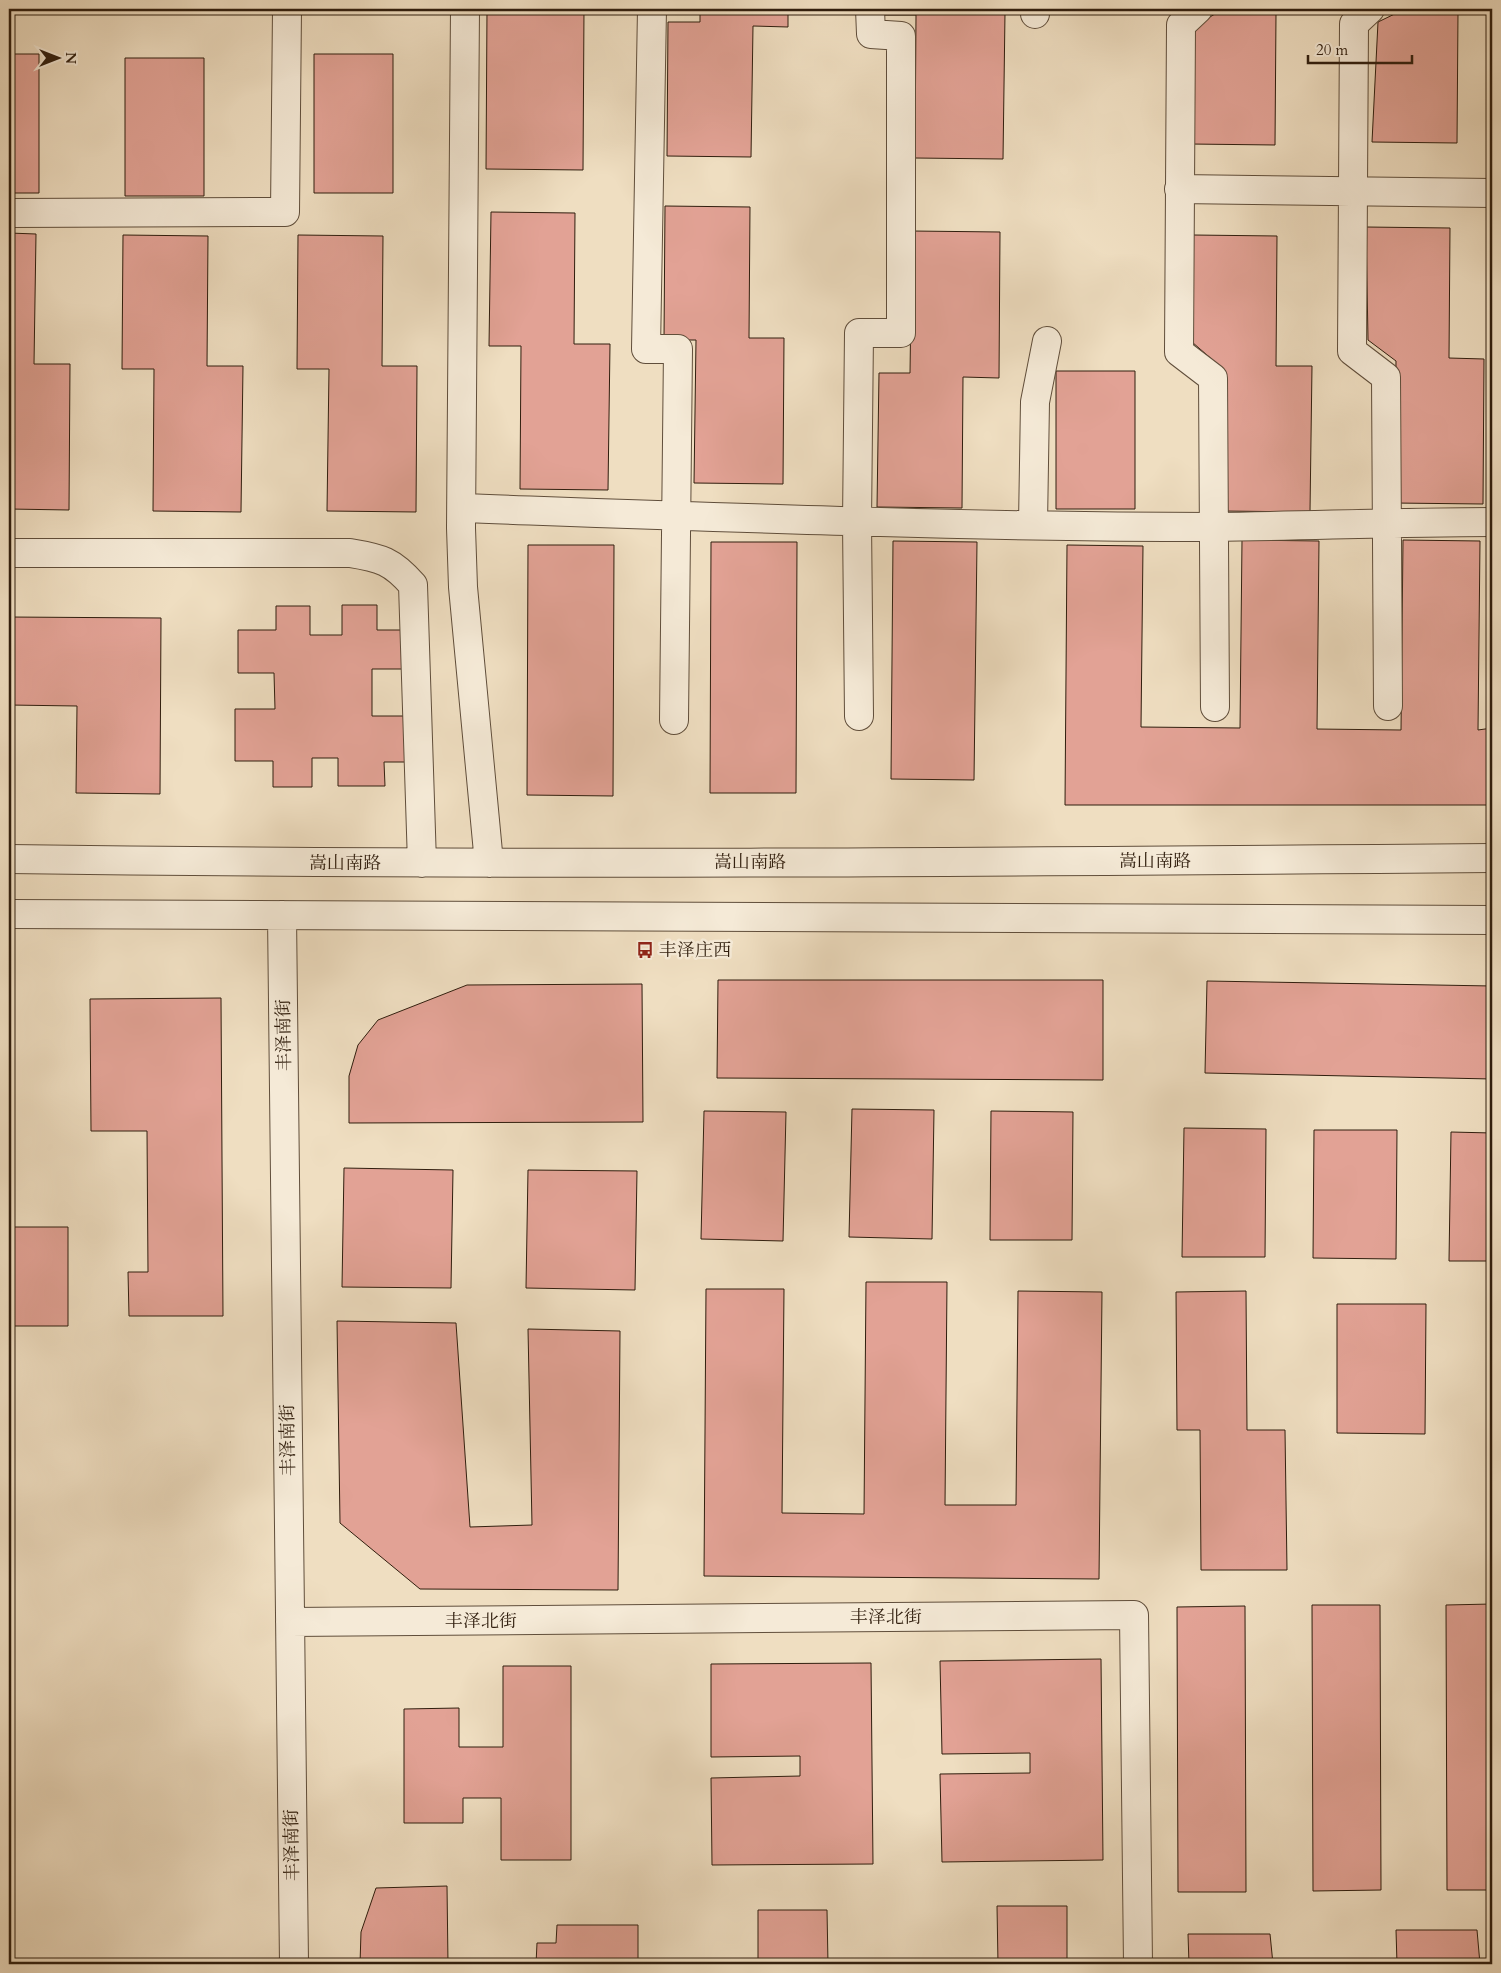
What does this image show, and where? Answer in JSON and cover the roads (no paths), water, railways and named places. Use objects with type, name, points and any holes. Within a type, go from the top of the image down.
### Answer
[{"type":"street","points":[[9,214],[285,212],[287,9]]},
{"type":"street","points":[[465,9],[463,587],[489,863]]},
{"type":"street","points":[[652,9],[646,349],[678,349],[678,516],[674,720]]},
{"type":"street","points":[[859,716],[857,522],[859,333],[901,333],[901,36],[871,34],[870,9]]},
{"type":"street","points":[[1198,9],[1181,25],[1179,352],[1213,378],[1215,707]]},
{"type":"street","points":[[1370,9],[1354,24],[1352,351],[1386,377],[1388,706]]},
{"type":"street","points":[[1180,189],[1492,193]]},
{"type":"street","points":[[1033,524],[1035,402],[1047,341]]},
{"type":"street","points":[[462,508],[857,522],[1214,527],[1387,522],[1492,522]]},
{"type":"street","points":[[9,553],[350,553],[378,557],[399,569],[413,584],[422,863]]},
{"type":"street","name":"嵩山南路","points":[[9,859],[281,863],[489,863],[1492,858]]},
{"type":"street","points":[[9,914],[1492,920]]},
{"type":"street","name":"丰泽南街","points":[[282,915],[294,1964]]},
{"type":"street","name":"丰泽北街","points":[[290,1622],[1134,1615],[1138,1964]]},
{"type":"place","name":"丰泽庄西","points":[[645,950]]}]
